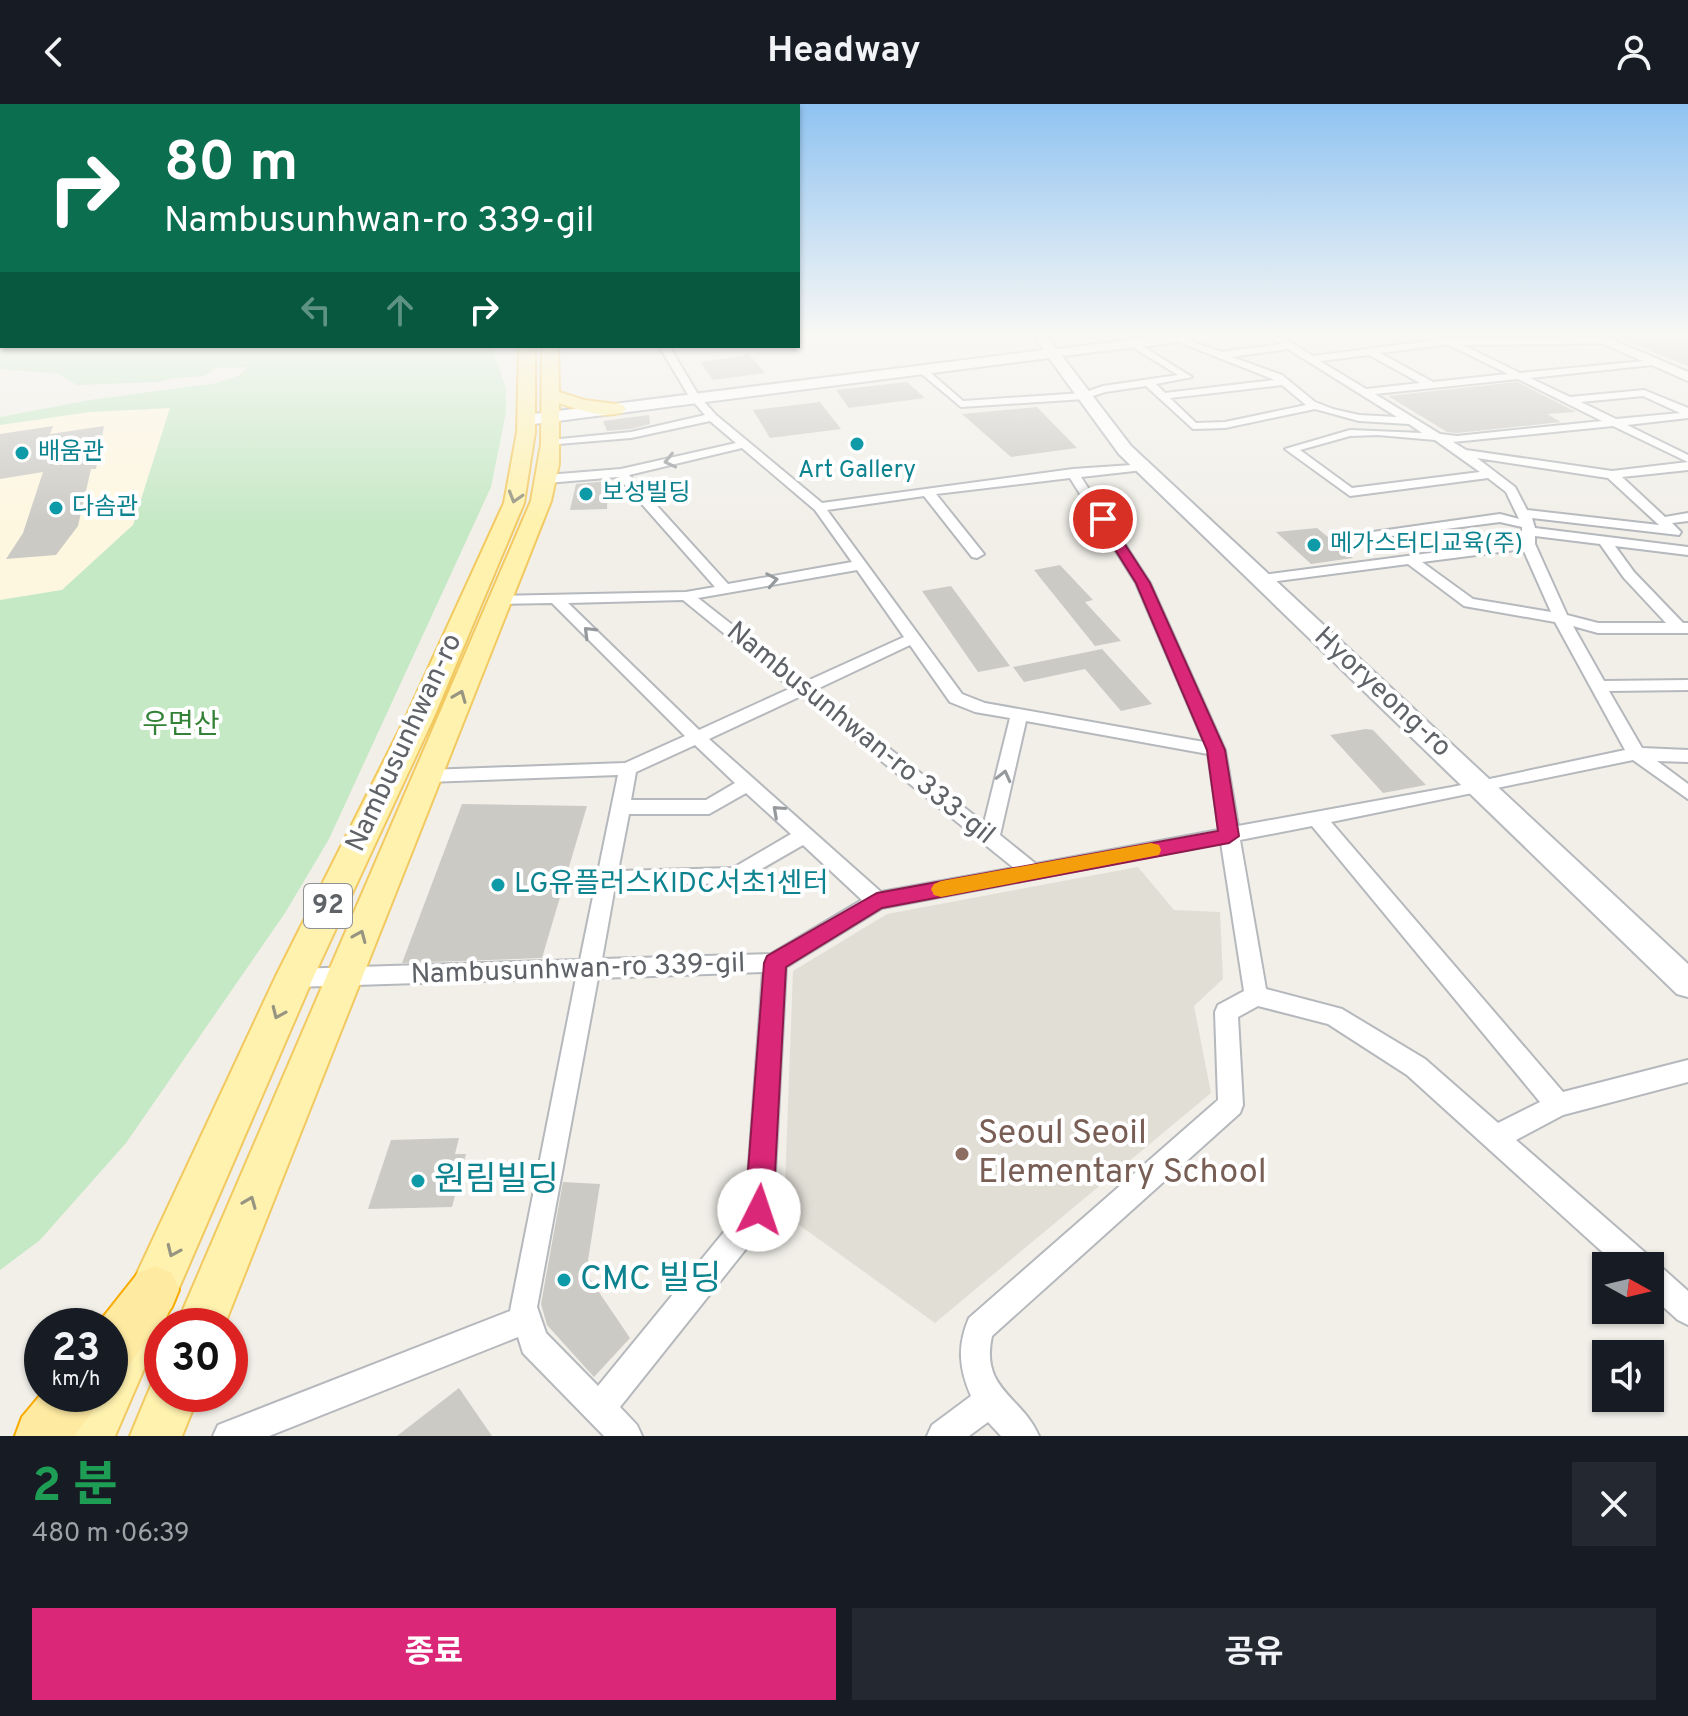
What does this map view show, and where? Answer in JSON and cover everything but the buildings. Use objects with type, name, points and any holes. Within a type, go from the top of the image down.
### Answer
[{"type":"highway","points":[[128,1325],[155,1290]]},
{"type":"highway","points":[[41,1436],[60,1412]]},
{"type":"main road","name":"Nambusunhwan-ro","points":[[207,1308],[541,501],[547,479],[540,399]]},
{"type":"main road","name":"Nambusunhwan-ro","points":[[128,1349],[294,978],[420,717],[514,503],[543,399]]},
{"type":"main road","points":[[542,408],[582,405],[617,409],[687,399]]},
{"type":"main road","name":"Hyoryeong-ro","points":[[1086,399],[1104,425],[1143,466],[1688,984]]},
{"type":"main road","points":[[88,1436],[99,1412]]},
{"type":"main road","points":[[156,1436],[166,1412]]},
{"type":"street","points":[[696,399],[712,417],[819,507],[956,698],[981,708],[1216,750]]},
{"type":"street","points":[[955,399],[961,404],[1035,399]]},
{"type":"street","points":[[1165,399],[1193,426],[1225,425],[1316,406]]},
{"type":"street","points":[[1307,399],[1316,406],[1359,418],[1413,421]]},
{"type":"street","points":[[1378,399],[1463,453],[1511,490],[1561,618],[1636,754],[1688,793]]},
{"type":"street","points":[[1569,400],[1578,399]]},
{"type":"street","points":[[1657,399],[1688,414]]},
{"type":"street","points":[[1569,400],[1687,465]]},
{"type":"street","points":[[542,408],[631,435],[712,417]]},
{"type":"street","points":[[1491,474],[1350,492],[1291,449],[1350,433],[1378,432],[1441,439],[1688,414]]},
{"type":"street","points":[[547,479],[621,473],[746,444]]},
{"type":"street","points":[[1463,453],[1612,475],[1687,465]]},
{"type":"street","points":[[819,507],[1143,466]]},
{"type":"street","points":[[621,473],[724,588]]},
{"type":"street","points":[[1073,473],[1143,583],[1216,750],[1256,996]]},
{"type":"street","points":[[1612,475],[1688,544]]},
{"type":"street","points":[[928,493],[977,554]]},
{"type":"street","points":[[1662,521],[1688,517]]},
{"type":"street","points":[[1373,536],[1500,518],[1527,528],[1688,551]]},
{"type":"street","points":[[1262,579],[1429,558],[1527,528],[1673,531]]},
{"type":"street","points":[[1394,533],[1429,558]]},
{"type":"street","points":[[1605,541],[1629,575],[1683,628]]},
{"type":"street","points":[[1411,560],[1469,603],[1561,618],[1598,628],[1683,628]]},
{"type":"street","name":"Nambusunhwan-ro 333-gil","points":[[499,600],[686,596],[860,565]]},
{"type":"street","name":"Nambusunhwan-ro 333-gil","points":[[686,596],[1033,872]]},
{"type":"street","points":[[556,599],[698,739],[877,901]]},
{"type":"street","points":[[427,776],[628,769],[912,639]]},
{"type":"street","points":[[1598,686],[1688,685]]},
{"type":"street","points":[[990,837],[1019,715]]},
{"type":"street","name":"Nambusunhwan-ro 339-gil","points":[[294,978],[775,963],[877,901],[1229,836],[1636,754],[1688,756]]},
{"type":"street","points":[[626,1436],[534,1342],[523,1307],[628,769]]},
{"type":"street","points":[[621,807],[709,807],[747,784]]},
{"type":"street","points":[[1316,818],[1558,1105]]},
{"type":"street","points":[[608,879],[737,875],[804,835]]},
{"type":"street","points":[[599,1409],[759,1210],[775,963]]},
{"type":"street","points":[[1023,1436],[989,1402],[976,1371],[972,1348],[979,1328],[1231,1105],[1226,1012],[1256,996],[1334,1016],[1416,1067],[1623,1252]]},
{"type":"street","points":[[1495,1138],[1558,1105],[1688,1071]]},
{"type":"street","points":[[1664,1289],[1688,1310]]},
{"type":"street","points":[[229,1436],[527,1319]]},
{"type":"street","points":[[943,1436],[989,1402]]},
{"type":"shaded area","points":[[170,408],[133,525],[62,590],[0,600],[0,425],[89,412]]},
{"type":"shaded area","name":"Seoul Seoil Elementary School","points":[[1138,867],[1174,910],[1220,912],[1223,979],[1194,1006],[1211,1093],[935,1323],[784,1214],[793,971],[887,914]]},
{"type":"green space","name":"우면산","points":[[506,399],[506,412],[491,487],[329,839],[285,913],[126,1143],[40,1240],[0,1270],[0,600],[62,590],[133,525],[170,408],[89,412],[0,425],[0,417],[90,400]]},
{"type":"slow traffic","points":[[941,889],[1151,850]]},
{"type":"place","name":"Art Gallery","points":[[857,444]]},
{"type":"place","name":"배움관","points":[[22,453]]},
{"type":"place","name":"보성빌딩","points":[[586,494]]},
{"type":"place","name":"다솜관","points":[[56,508]]},
{"type":"place","name":"메가스터디교육(주)","points":[[1314,545]]},
{"type":"place","name":"LG유플러스KIDC서초1센터","points":[[498,885]]},
{"type":"place","name":"Seoul Seoil Elementary School","points":[[962,1154]]},
{"type":"place","name":"원림빌딩","points":[[418,1181]]},
{"type":"place","name":"CMC 빌딩","points":[[564,1280]]},
{"type":"route","points":[[759,1210],[775,963],[877,901],[1229,836],[1216,750],[1143,583],[1103,519]]}]
